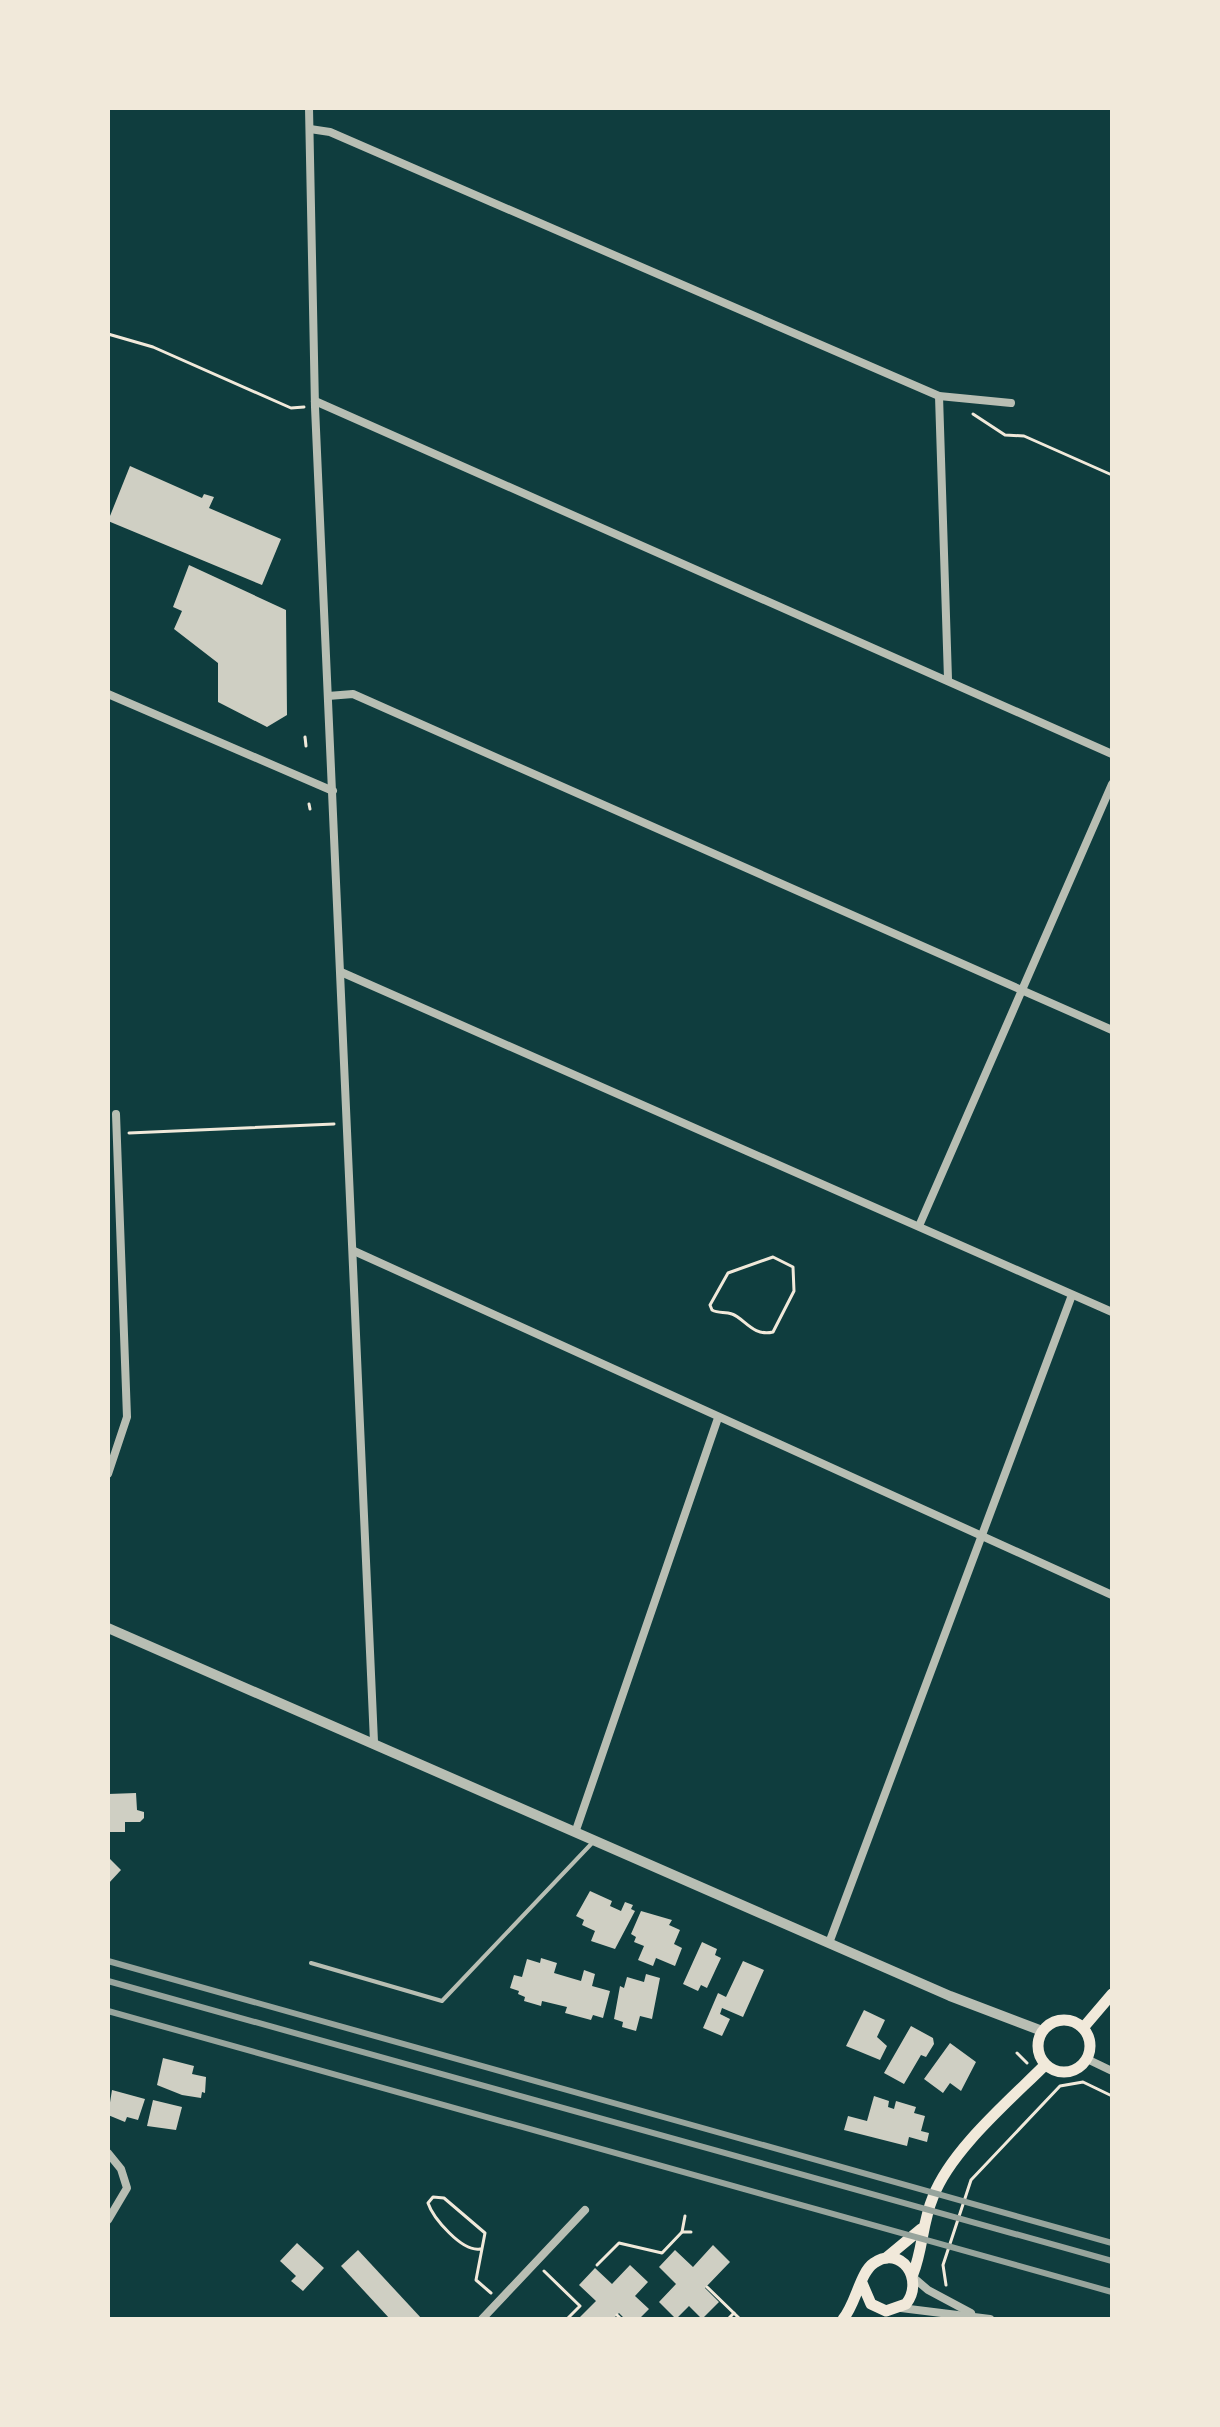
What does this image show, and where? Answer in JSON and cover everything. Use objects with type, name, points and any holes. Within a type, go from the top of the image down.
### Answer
[{"type":"main road","points":[[1083,2028],[1112,1994]]},
{"type":"main road","points":[[1061,2020],[1083,2028],[1090,2043],[1087,2059],[1067,2072],[1045,2065],[1037,2048],[1042,2031],[1061,2020]]},
{"type":"main road","points":[[878,2319],[899,2308],[914,2292],[913,2276],[922,2249],[921,2229],[933,2195],[950,2165],[1045,2065]]},
{"type":"main road","points":[[843,2319],[871,2265],[886,2258],[921,2229]]},
{"type":"main road","points":[[886,2258],[902,2262],[913,2276]]},
{"type":"main road","points":[[862,2283],[871,2304],[881,2310],[899,2308]]},
{"type":"street","points":[[309,108],[315,404],[374,1742]]},
{"type":"street","points":[[310,129],[330,132],[939,396],[1011,403]]},
{"type":"street","points":[[939,396],[948,679]]},
{"type":"street","points":[[315,404],[948,679],[1112,754]]},
{"type":"street","points":[[108,694],[333,791]]},
{"type":"street","points":[[328,696],[353,694],[1112,1030]]},
{"type":"street","points":[[919,1226],[1112,784]]},
{"type":"street","points":[[341,972],[1112,1312]]},
{"type":"street","points":[[108,1474],[127,1417],[116,1114]]},
{"type":"street","points":[[354,1251],[1112,1595]]},
{"type":"street","points":[[829,1943],[1072,1295]]},
{"type":"street","points":[[576,1830],[718,1418]]},
{"type":"street","points":[[108,1628],[829,1943],[1042,2031]]},
{"type":"street","points":[[1087,2059],[1112,2071]]},
{"type":"street","points":[[108,2153],[121,2169],[127,2188],[108,2220]]},
{"type":"street","points":[[482,2319],[585,2210]]},
{"type":"street","points":[[913,2276],[942,2298],[974,2315]]},
{"type":"street","points":[[899,2308],[990,2319]]},
{"type":"lane","points":[[311,1963],[442,2001],[596,1840]]},
{"type":"path","points":[[108,334],[153,347],[291,408],[315,404]]},
{"type":"path","points":[[968,412],[1005,435],[1024,436],[1112,475]]},
{"type":"path","points":[[305,737],[306,746]]},
{"type":"path","points":[[117,1134],[349,1123]]},
{"type":"path","points":[[773,1257],[789,1263],[795,1274],[794,1291],[770,1334],[743,1325],[733,1314],[712,1310],[710,1305],[728,1273],[773,1257]]},
{"type":"path","points":[[942,2298],[948,2278],[943,2265],[971,2180],[1060,2086],[1083,2082],[1112,2096]]},
{"type":"path","points":[[480,2249],[468,2247],[435,2216],[428,2203],[433,2197],[444,2198],[485,2233],[476,2280],[499,2301]]},
{"type":"path","points":[[597,2265],[619,2243],[662,2253],[682,2232],[685,2216]]},
{"type":"path","points":[[682,2232],[691,2232]]},
{"type":"path","points":[[536,2263],[580,2306],[567,2319]]},
{"type":"path","points":[[707,2287],[740,2319]]},
{"type":"path","points":[[728,2319],[734,2313]]},
{"type":"path","points":[[617,2315],[621,2319]]},
{"type":"building","points":[[130,466],[202,498],[204,494],[214,497],[209,508],[281,539],[262,585],[108,521]]},
{"type":"building","points":[[189,565],[286,610],[287,715],[267,727],[218,702],[218,663],[174,629],[182,611],[173,607]]},
{"type":"building","points":[[136,1793],[137,1810],[144,1812],[144,1818],[140,1822],[125,1822],[125,1832],[108,1832],[108,1794]]},
{"type":"building","points":[[108,1857],[121,1870],[108,1884]]},
{"type":"building","points":[[590,1891],[612,1901],[610,1906],[621,1911],[625,1902],[633,1905],[631,1909],[635,1911],[615,1949],[591,1941],[595,1931],[582,1925],[584,1920],[576,1916]]},
{"type":"building","points":[[641,1911],[672,1920],[669,1925],[680,1930],[674,1944],[682,1948],[675,1966],[656,1958],[653,1966],[638,1960],[644,1946],[634,1942],[636,1937],[631,1934]]},
{"type":"building","points":[[702,1942],[717,1949],[715,1955],[721,1958],[707,1988],[701,1985],[698,1991],[683,1984]]},
{"type":"building","points":[[541,1958],[557,1963],[554,1973],[581,1981],[584,1970],[595,1974],[592,1986],[610,1991],[603,2018],[593,2015],[591,2020],[565,2013],[567,2007],[542,2001],[541,2006],[524,2001],[525,1997],[518,1994],[519,1991],[510,1988],[514,1975],[522,1977],[527,1959],[540,1963]]},
{"type":"building","points":[[743,1961],[764,1970],[743,2017],[722,2008],[720,2014],[730,2019],[722,2036],[703,2028],[718,1993],[726,1997]]},
{"type":"building","points":[[646,1974],[660,1978],[652,2019],[640,2016],[636,2031],[622,2027],[623,2022],[614,2019],[620,1986],[624,1988],[627,1977],[644,1982]]},
{"type":"building","points":[[864,2010],[885,2020],[877,2037],[887,2046],[880,2060],[846,2046]]},
{"type":"building","points":[[911,2026],[933,2038],[934,2044],[926,2057],[921,2055],[904,2084],[884,2073]]},
{"type":"building","points":[[950,2043],[976,2062],[961,2091],[950,2083],[943,2093],[924,2079]]},
{"type":"building","points":[[163,2058],[194,2066],[192,2074],[206,2077],[205,2093],[202,2092],[201,2098],[182,2095],[157,2085]]},
{"type":"building","points":[[112,2090],[145,2099],[138,2120],[127,2117],[125,2122],[108,2115]]},
{"type":"building","points":[[874,2096],[889,2101],[888,2107],[894,2109],[896,2101],[916,2107],[914,2113],[925,2116],[921,2131],[929,2133],[927,2142],[909,2137],[907,2146],[844,2130],[848,2116],[867,2121]]},
{"type":"building","points":[[153,2100],[182,2107],[176,2130],[147,2126]]},
{"type":"building","points":[[297,2243],[324,2268],[303,2291],[291,2281],[296,2276],[280,2261]]},
{"type":"building","points":[[713,2245],[730,2262],[705,2288],[719,2302],[702,2319],[689,2306],[676,2319],[659,2302],[676,2284],[659,2267],[675,2250],[693,2267]]},
{"type":"building","points":[[358,2250],[422,2319],[390,2319],[341,2266]]},
{"type":"building","points":[[630,2265],[648,2282],[635,2296],[649,2309],[639,2319],[625,2319],[619,2313],[613,2319],[578,2319],[596,2301],[579,2285],[595,2268],[612,2284]]},
{"type":"railway","points":[[108,1961],[1112,2243]]},
{"type":"railway","points":[[108,1981],[1112,2261]]},
{"type":"railway","points":[[108,2011],[1112,2292]]}]
